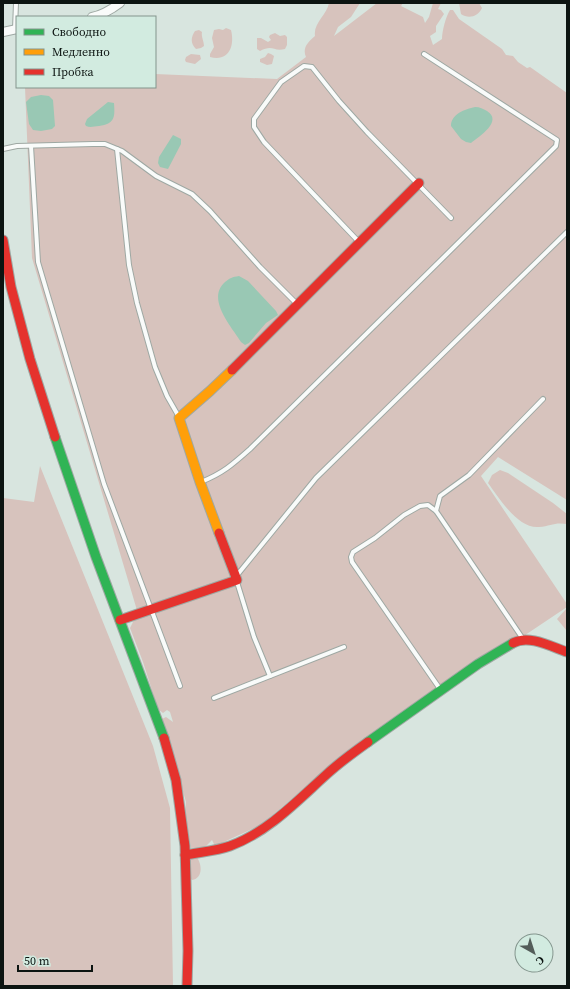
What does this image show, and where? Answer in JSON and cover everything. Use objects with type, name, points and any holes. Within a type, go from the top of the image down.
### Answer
[{"type":"street","points":[[96,16],[103,14],[120,3]]},
{"type":"street","points":[[3,32],[16,29]]},
{"type":"street","points":[[120,620],[236,578],[200,482],[179,418],[210,391],[419,183]]},
{"type":"street","points":[[3,240],[11,288],[30,359],[91,542],[162,731],[176,780],[185,855],[188,951],[187,986]]},
{"type":"street","points":[[185,855],[228,847],[249,838],[286,812],[335,767],[363,745],[485,659],[516,641],[523,639],[567,652]]},
{"type":"lane","points":[[16,3],[16,29]]},
{"type":"lane","points":[[200,482],[217,475],[250,449],[556,146],[557,140],[424,54]]},
{"type":"lane","points":[[359,242],[264,142],[254,127],[254,119],[281,82],[304,66],[312,67],[339,101],[367,132],[419,183],[451,218]]},
{"type":"lane","points":[[3,149],[17,146],[105,144],[122,151],[156,176],[192,194],[210,211],[260,267],[297,304]]},
{"type":"lane","points":[[30,146],[38,262],[104,484],[180,686]]},
{"type":"lane","points":[[117,149],[129,265],[137,303],[155,367],[167,396],[179,418]]},
{"type":"lane","points":[[270,676],[254,637],[236,578],[316,478],[567,232]]},
{"type":"lane","points":[[436,510],[440,496],[469,475],[544,399]]},
{"type":"lane","points":[[440,691],[352,562],[351,557],[353,552],[376,538],[404,514],[420,506],[428,505],[436,510],[523,639]]},
{"type":"lane","points":[[214,698],[344,647]]},
{"type":"shaded area","points":[[329,3],[360,3],[351,17],[338,27],[334,36],[377,3],[403,3],[401,6],[423,17],[425,23],[429,17],[433,3],[441,3],[438,9],[444,14],[436,26],[436,32],[430,36],[433,45],[442,39],[443,28],[447,16],[450,10],[453,10],[459,19],[502,49],[506,55],[513,56],[518,62],[527,68],[530,67],[567,93],[567,500],[498,457],[481,476],[567,604],[567,607],[333,764],[261,825],[215,846],[212,840],[205,847],[191,848],[185,812],[186,802],[162,719],[166,717],[173,722],[170,712],[167,710],[163,713],[158,709],[130,628],[134,620],[139,617],[32,258],[25,88],[156,88],[156,74],[277,79],[306,57],[305,48],[315,36],[316,27]]},
{"type":"shaded area","points":[[459,3],[479,3],[482,8],[473,16],[464,16],[461,14]]},
{"type":"shaded area","points":[[226,28],[231,30],[232,36],[229,51],[222,57],[210,57],[214,47],[212,38],[214,30],[223,30]]},
{"type":"shaded area","points":[[199,30],[202,32],[204,46],[196,49],[192,42],[192,38],[195,31]]},
{"type":"shaded area","points":[[275,33],[280,36],[285,35],[287,37],[287,45],[285,49],[278,50],[268,48],[260,51],[257,49],[257,38],[261,38],[268,42],[271,40],[269,37],[270,35]]},
{"type":"shaded area","points":[[268,53],[274,56],[272,64],[267,65],[260,62],[260,59],[265,57]]},
{"type":"shaded area","points":[[191,54],[200,55],[201,59],[195,64],[186,62],[186,57]]},
{"type":"shaded area","points":[[41,95],[49,96],[53,100],[55,126],[52,129],[41,131],[33,130],[29,124],[26,102],[31,97]]},
{"type":"shaded area","points":[[108,102],[114,103],[114,116],[111,122],[99,126],[86,126],[85,124],[87,119]]},
{"type":"shaded area","points":[[475,107],[487,111],[493,119],[488,128],[471,143],[461,139],[451,126],[453,118],[456,115],[467,109]]},
{"type":"shaded area","points":[[173,135],[181,139],[181,144],[168,169],[160,167],[158,163],[159,157]]},
{"type":"shaded area","points":[[239,276],[248,281],[278,315],[266,323],[249,343],[245,345],[241,342],[222,312],[218,296],[220,289],[225,282],[231,278]]},
{"type":"shaded area","points":[[40,466],[153,746],[170,808],[173,986],[3,986],[3,498],[34,502]]},
{"type":"shaded area","points":[[500,470],[508,473],[567,514],[567,524],[539,527],[531,526],[517,518],[503,504],[488,483],[492,475]]},
{"type":"shaded area","points":[[567,608],[567,631],[557,619]]},
{"type":"shaded area","points":[[195,855],[201,869],[199,876],[192,880],[189,877],[188,861]]},
{"type":"traffic: fast","points":[[55,437],[96,557],[164,738]]},
{"type":"traffic: fast","points":[[368,742],[478,664],[513,643]]},
{"type":"traffic: slow","points":[[219,533],[179,418],[232,370]]},
{"type":"traffic: jam","points":[[232,370],[419,183]]},
{"type":"traffic: jam","points":[[3,240],[11,287],[30,359],[55,437]]},
{"type":"traffic: jam","points":[[120,620],[237,580],[219,533]]},
{"type":"traffic: jam","points":[[513,643],[526,640],[540,642],[567,652]]},
{"type":"traffic: jam","points":[[164,738],[176,780],[185,846],[188,951],[187,986]]},
{"type":"traffic: jam","points":[[185,855],[225,848],[257,833],[282,815],[337,765],[368,742]]}]
